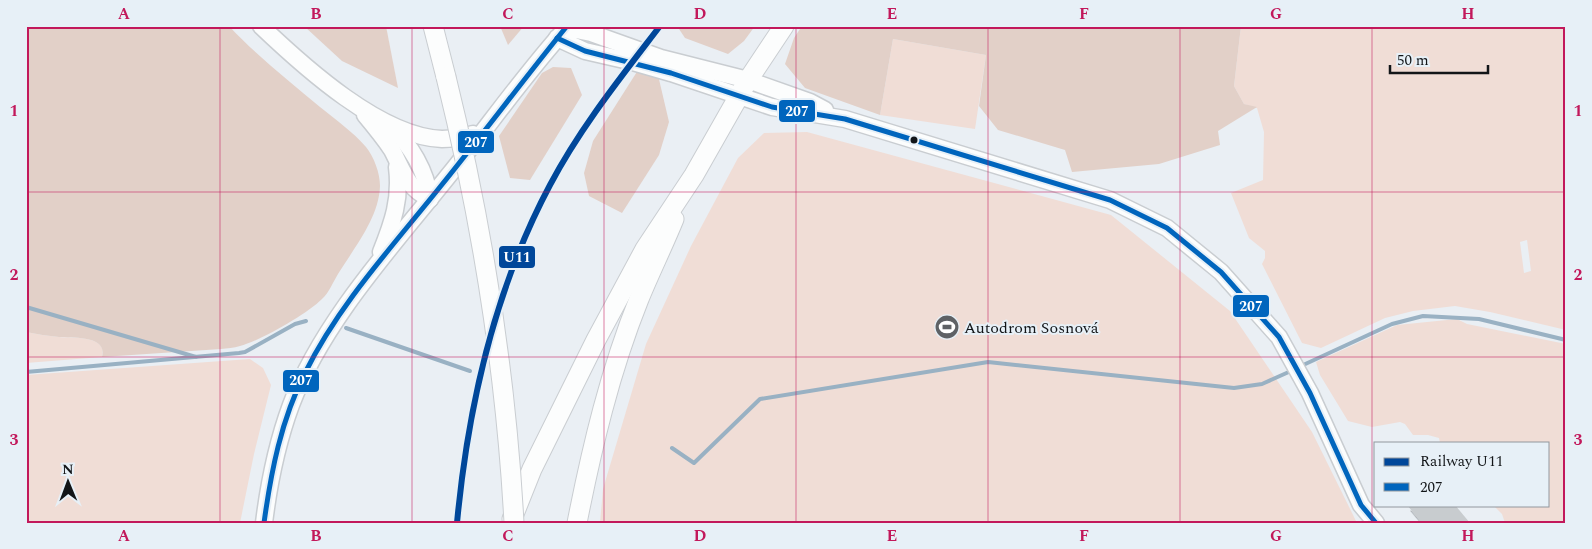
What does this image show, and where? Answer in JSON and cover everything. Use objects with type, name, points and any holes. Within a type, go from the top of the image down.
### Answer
[{"type":"main road","points":[[433,26],[468,169],[493,309],[510,451],[514,523]]},
{"type":"main road","points":[[510,523],[532,469],[644,249],[694,174],[743,88],[784,26]]},
{"type":"main road","points":[[578,523],[589,463],[606,394],[639,300],[694,174]]},
{"type":"street","points":[[261,26],[300,61],[357,106],[383,120],[418,134],[442,138],[485,131]]},
{"type":"street","points":[[264,523],[272,473],[283,429],[295,396],[315,354],[335,322],[373,270],[559,36],[576,30],[599,32],[743,88],[772,106],[846,119],[1110,200],[1167,228],[1221,272],[1279,337],[1310,393],[1361,505],[1376,523]]},
{"type":"street","points":[[559,36],[585,51],[743,88]]},
{"type":"street","points":[[357,106],[378,131],[410,185],[430,199]]},
{"type":"street","points":[[383,120],[402,138],[419,164],[428,182],[430,199]]},
{"type":"street","points":[[373,270],[396,210],[398,189],[396,159]]},
{"type":"shaded area","points":[[26,26],[229,26],[273,68],[355,136],[372,155],[376,165],[380,181],[379,198],[365,232],[324,297],[306,312],[271,333],[249,343],[230,348],[102,357],[100,345],[88,339],[55,337],[26,332]]},
{"type":"shaded area","points":[[304,26],[386,26],[398,88],[342,61]]},
{"type":"shaded area","points":[[500,26],[524,26],[508,45]]},
{"type":"shaded area","points":[[677,26],[755,26],[744,41],[728,54],[685,38]]},
{"type":"shaded area","points":[[802,26],[1241,26],[1234,86],[1244,104],[1257,107],[1218,131],[1220,145],[1159,164],[1072,172],[1065,150],[998,130],[979,106],[986,55],[893,39],[880,115],[805,88],[785,64],[794,38]]},
{"type":"shaded area","points":[[1241,26],[1566,26],[1566,330],[1490,312],[1455,306],[1413,311],[1385,318],[1321,348],[1302,343],[1262,264],[1265,258],[1265,251],[1249,238],[1231,193],[1263,180],[1264,132],[1257,108],[1244,104],[1234,86]],"holes":[[[1527,240],[1531,271],[1524,273],[1520,242]]]},
{"type":"shaded area","points":[[893,39],[986,55],[975,129],[880,115]]},
{"type":"shaded area","points":[[553,67],[571,68],[582,95],[530,180],[510,178],[499,136],[542,73]]},
{"type":"shaded area","points":[[640,67],[658,75],[669,122],[659,155],[622,213],[589,196],[584,173],[593,141]]},
{"type":"shaded area","name":"Autodrom Sosnová","points":[[807,132],[1111,215],[1230,311],[1312,432],[1357,523],[600,523],[603,489],[646,344],[691,246],[738,158],[764,133]]},
{"type":"shaded area","points":[[1457,319],[1467,324],[1566,344],[1566,523],[1505,523],[1502,514],[1494,506],[1550,506],[1550,442],[1440,442],[1439,438],[1428,435],[1413,435],[1405,424],[1400,422],[1372,427],[1348,421],[1320,375],[1316,362],[1397,325]]},
{"type":"shaded area","points":[[26,332],[55,337],[88,339],[100,345],[102,357],[26,363]]},
{"type":"shaded area","points":[[250,359],[263,368],[271,385],[240,523],[26,523],[26,375]]},
{"type":"building","points":[[1408,506],[1456,506],[1470,523],[1422,523]]},
{"type":"waterway","points":[[26,307],[196,357]]},
{"type":"waterway","points":[[1301,366],[1392,324],[1423,316],[1479,319],[1566,340]]},
{"type":"waterway","points":[[26,372],[245,352],[295,324],[306,321]]},
{"type":"waterway","points":[[346,328],[470,371]]},
{"type":"waterway","points":[[672,448],[694,463],[760,399],[988,362],[1234,388],[1262,384],[1291,371]]},
{"type":"rail line","name":"U11","points":[[457,523],[468,435],[476,392],[499,307],[513,266],[530,225],[574,143],[660,26]]},
{"type":"transit line","name":"207","points":[[264,523],[278,447],[289,409],[305,373],[334,323],[367,277],[567,26]]},
{"type":"transit line","name":"207","points":[[557,38],[585,51],[671,73],[772,107],[845,119],[1110,200],[1167,228],[1221,272],[1279,337],[1310,393],[1361,505],[1376,523]]},
{"type":"place","name":"Autodrom Sosnová","points":[[947,327]]}]
